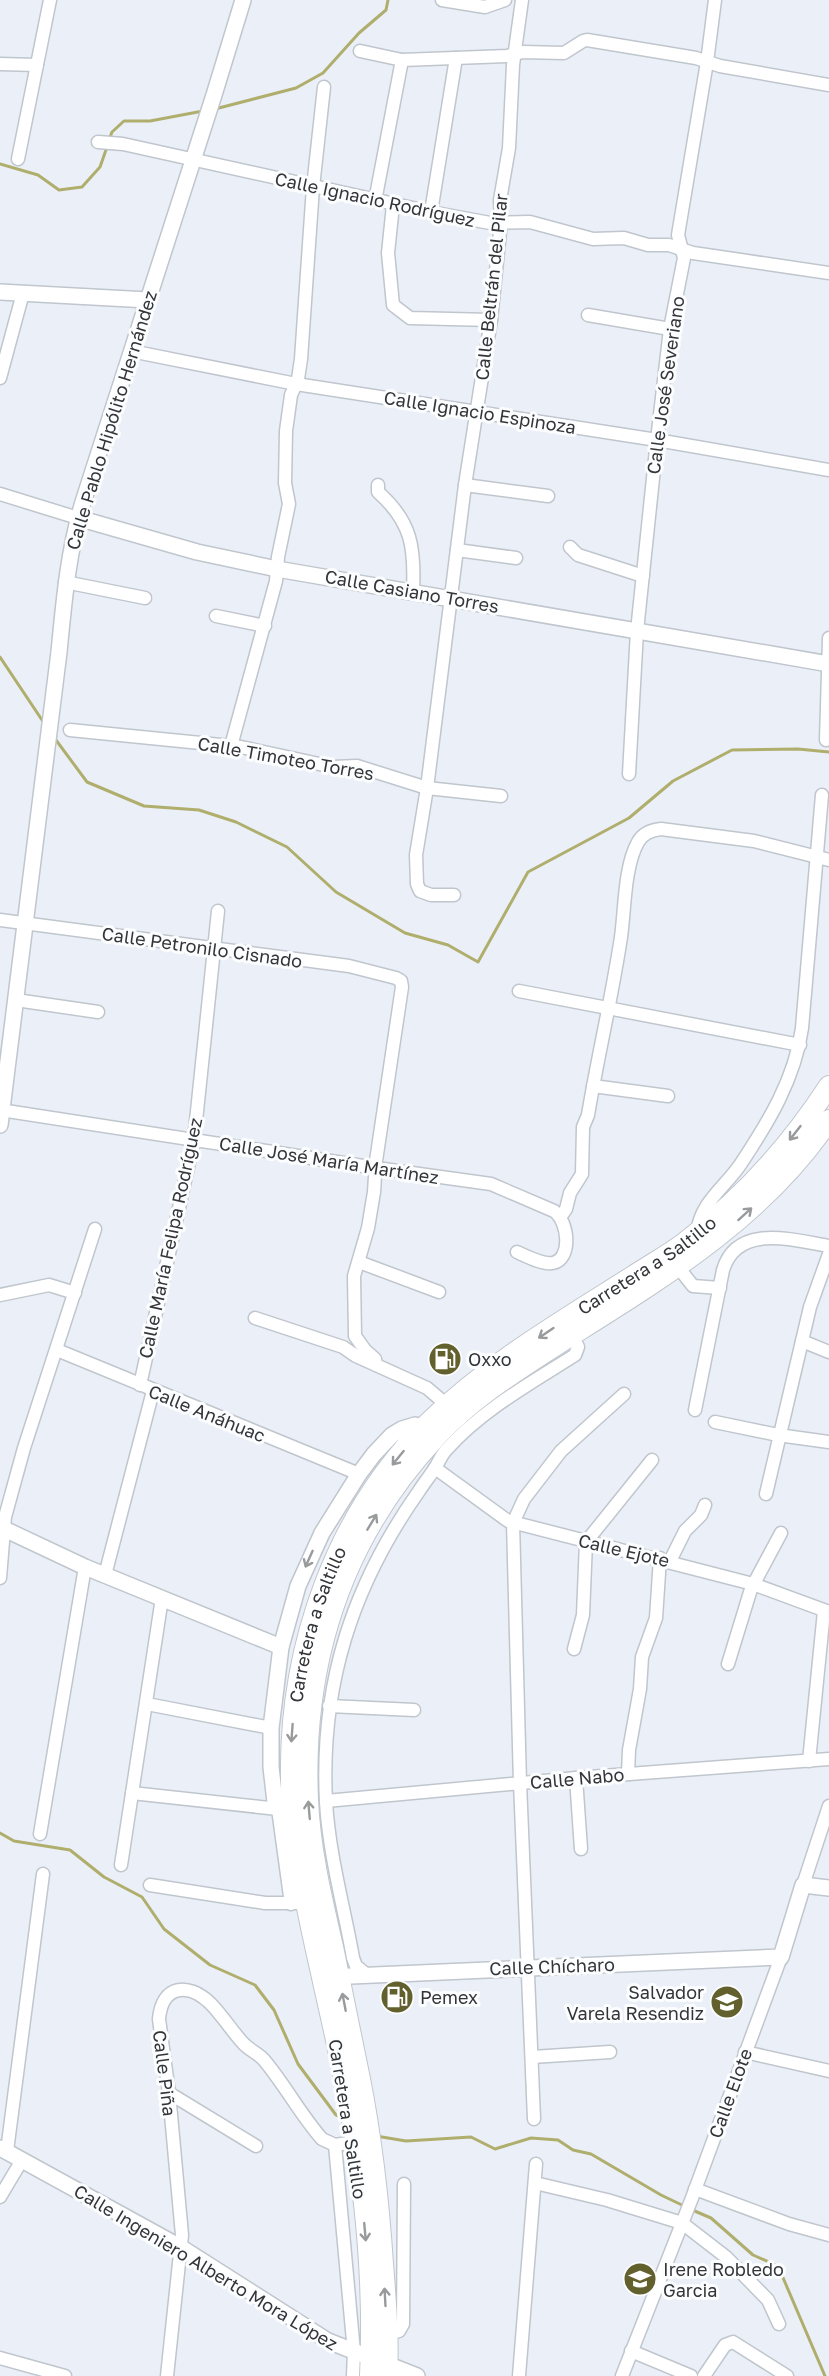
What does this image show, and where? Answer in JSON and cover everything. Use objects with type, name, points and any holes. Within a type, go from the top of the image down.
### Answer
[{"type":"main road","name":"Carretera a Saltillo","points":[[374,2365],[387,2335],[382,2243],[331,1977],[308,1802],[310,1714],[324,1639],[350,1563],[387,1496],[439,1434],[487,1403],[572,1335],[678,1267],[761,1174],[802,1124],[829,1086]]},
{"type":"main road","name":"Carretera a Saltillo","points":[[331,1977],[299,1903],[285,1815],[300,1668],[320,1596],[353,1521],[374,1487],[424,1427],[447,1405],[507,1359],[705,1237],[778,1182],[829,1120]]},
{"type":"main road","name":"Carretera a Saltillo","points":[[360,2131],[374,2365]]},
{"type":"street","points":[[18,159],[50,0]]},
{"type":"street","name":"Calle Pablo Hipólito Hernández","points":[[1,1115],[5,1038],[16,1000],[54,692],[65,582],[78,518],[243,0]]},
{"type":"street","points":[[442,0],[485,7],[505,0]]},
{"type":"street","name":"Calle Beltrán del Pilar","points":[[454,895],[425,894],[420,891],[417,884],[416,858],[428,788],[465,485],[491,320],[501,222],[500,200],[509,147],[522,0]]},
{"type":"street","name":"Calle José Severiano","points":[[629,774],[637,631],[657,440],[670,329],[684,258],[678,235],[715,0]]},
{"type":"street","points":[[360,51],[402,60],[507,56],[516,53],[564,53],[583,40],[587,40],[696,58],[720,66],[829,85]]},
{"type":"street","points":[[431,212],[456,58]]},
{"type":"street","points":[[375,201],[402,60]]},
{"type":"street","points":[[0,64],[37,65]]},
{"type":"street","points":[[231,746],[276,581],[289,504],[285,483],[285,445],[291,395],[296,384],[301,359],[313,187],[324,87]]},
{"type":"street","name":"Calle Ignacio Rodríguez","points":[[99,142],[194,159],[393,205],[490,223],[530,222],[593,239],[619,237],[648,245],[669,245],[693,253],[829,273]]},
{"type":"street","points":[[393,205],[388,253],[393,305],[410,318],[491,320]]},
{"type":"street","points":[[0,292],[148,300]]},
{"type":"street","points":[[0,378],[23,293]]},
{"type":"street","points":[[588,315],[670,329]]},
{"type":"street","name":"Calle Ignacio Espinoza","points":[[131,351],[296,384],[657,440],[829,470]]},
{"type":"street","points":[[378,485],[378,492],[396,509],[409,535],[414,556],[412,591]]},
{"type":"street","points":[[465,485],[548,496]]},
{"type":"street","name":"Calle Casiano Torres","points":[[0,494],[197,552],[828,664]]},
{"type":"street","points":[[570,547],[578,555],[643,576]]},
{"type":"street","points":[[457,550],[516,558]]},
{"type":"street","points":[[65,582],[145,598]]},
{"type":"street","points":[[216,616],[264,626]]},
{"type":"street","points":[[826,740],[829,638]]},
{"type":"street","name":"Calle Timoteo Torres","points":[[70,730],[231,746],[333,767],[357,766],[428,788],[501,796]]},
{"type":"street","points":[[728,1256],[705,1237],[703,1210],[735,1172],[768,1120],[793,1070],[800,1045],[822,795]]},
{"type":"street","points":[[517,1252],[547,1263],[559,1260],[565,1248],[566,1232],[561,1216],[566,1209],[570,1193],[582,1174],[583,1127],[588,1114],[633,859],[638,843],[644,835],[650,830],[661,829],[745,839],[829,860]]},
{"type":"street","name":"Calle María Felipa Rodríguez","points":[[140,1385],[194,1140],[218,911]]},
{"type":"street","name":"Calle Petronilo Cisnado","points":[[0,920],[349,966],[401,981],[376,1168]]},
{"type":"street","points":[[519,991],[800,1045]]},
{"type":"street","points":[[16,1000],[98,1012]]},
{"type":"street","points":[[593,1086],[668,1096]]},
{"type":"street","name":"Calle José María Martínez","points":[[1,1115],[194,1140],[491,1184],[561,1216]]},
{"type":"street","points":[[376,1168],[372,1204],[354,1276],[353,1329],[360,1345],[375,1359],[376,1365]]},
{"type":"street","points":[[0,1578],[2,1528],[24,1448],[95,1229]]},
{"type":"street","points":[[695,1410],[728,1256],[747,1242],[764,1238],[829,1245]]},
{"type":"street","points":[[766,1494],[778,1435],[814,1294],[829,1254]]},
{"type":"street","points":[[359,1262],[439,1292]]},
{"type":"street","points":[[678,1267],[693,1287],[720,1288]]},
{"type":"street","points":[[0,1295],[49,1285],[75,1293]]},
{"type":"street","points":[[255,1318],[343,1347],[356,1356],[427,1388],[447,1405]]},
{"type":"street","points":[[802,1341],[829,1352]]},
{"type":"street","name":"Calle Anáhuac","points":[[57,1350],[359,1474]]},
{"type":"street","points":[[105,1575],[153,1390]]},
{"type":"street","points":[[534,2119],[519,1783],[513,1523],[524,1499],[561,1451],[624,1394]]},
{"type":"street","points":[[367,1975],[356,1966],[353,1959],[326,1801],[325,1748],[329,1706],[343,1641],[362,1589],[390,1533],[449,1447],[487,1403]]},
{"type":"street","points":[[715,1422],[778,1435],[829,1442]]},
{"type":"street","points":[[132,1793],[285,1815],[271,1767],[271,1728],[281,1647],[290,1611],[308,1561],[322,1533],[359,1474],[392,1435],[408,1426],[424,1427]]},
{"type":"street","points":[[574,1649],[583,1615],[586,1542],[652,1460]]},
{"type":"street","name":"Calle Ejote","points":[[435,1468],[503,1519],[513,1523],[753,1584],[826,1612]]},
{"type":"street","points":[[628,1774],[629,1750],[638,1700],[642,1657],[656,1618],[665,1560],[685,1531],[701,1515],[705,1505]]},
{"type":"street","points":[[2,1528],[105,1575],[281,1647]]},
{"type":"street","points":[[728,1664],[753,1584],[781,1533]]},
{"type":"street","points":[[40,1834],[85,1566]]},
{"type":"street","points":[[121,1865],[162,1598]]},
{"type":"street","points":[[809,1761],[824,1674],[826,1612]]},
{"type":"street","points":[[147,1704],[271,1728]]},
{"type":"street","points":[[329,1706],[414,1710]]},
{"type":"street","name":"Calle Nabo","points":[[326,1801],[576,1778],[829,1759]]},
{"type":"street","points":[[576,1778],[581,1849]]},
{"type":"street","name":"Calle Elote","points":[[622,2376],[694,2193],[781,1957],[829,1806]]},
{"type":"street","points":[[3,2150],[43,1874]]},
{"type":"street","points":[[803,1885],[829,1888]]},
{"type":"street","points":[[150,1886],[265,1903],[299,1903]]},
{"type":"street","name":"Calle Chícharo","points":[[331,1977],[781,1957]]},
{"type":"street","name":"Calle Piña","points":[[167,2376],[182,2248],[169,2093],[159,2012],[167,1995],[177,1989],[185,1990],[200,1996],[212,2005],[242,2042],[263,2059],[322,2139],[335,2145]]},
{"type":"street","points":[[532,2057],[610,2052]]},
{"type":"street","points":[[745,2052],[829,2071]]},
{"type":"street","points":[[169,2093],[256,2146]]},
{"type":"street","points":[[353,2376],[374,2365],[335,2145],[360,2131]]},
{"type":"street","name":"Calle Ingeniero Alberto Mora López","points":[[3,2150],[182,2248],[328,2341],[374,2365],[417,2376]]},
{"type":"street","points":[[0,2197],[22,2160]]},
{"type":"street","points":[[519,2376],[536,2164]]},
{"type":"street","points":[[535,2182],[683,2220],[726,2257],[768,2300],[779,2324]]},
{"type":"street","points":[[387,2335],[399,2331],[403,2324],[404,2184]]},
{"type":"street","points":[[694,2193],[829,2235]]},
{"type":"street","points":[[704,2376],[724,2345],[733,2342],[787,2376]]},
{"type":"street","points":[[631,2351],[691,2376]]},
{"type":"street","points":[[0,2358],[65,2376]]},
{"type":"waterway","points":[[215,109],[296,88],[323,73],[359,33],[386,10],[388,0]]},
{"type":"waterway","points":[[109,140],[112,132],[124,121],[150,121],[203,111]]},
{"type":"waterway","points":[[0,164],[38,175],[59,190],[82,187],[100,167],[107,147]]},
{"type":"waterway","points":[[0,657],[44,723]]},
{"type":"waterway","points":[[53,736],[87,782],[144,806],[199,810],[236,822],[287,847],[336,892],[405,933],[448,945],[478,962],[528,872],[629,818],[673,781],[732,750],[798,749],[829,752]]},
{"type":"waterway","points":[[0,1833],[14,1841],[70,1850],[104,1877],[142,1897],[164,1929],[210,1965],[255,1985],[274,2010],[298,2064],[336,2115],[344,2119]]},
{"type":"waterway","points":[[376,2136],[406,2141],[471,2137],[495,2149],[531,2138],[558,2140],[573,2150],[591,2154],[684,2206]]},
{"type":"waterway","points":[[690,2209],[711,2218],[753,2255],[778,2266],[825,2376]]},
{"type":"place","name":"Oxxo","points":[[445,1359]]},
{"type":"place","name":"Pemex","points":[[397,1997]]},
{"type":"place","name":"Salvador Varela Resendiz","points":[[727,2002]]},
{"type":"place","name":"Irene Robledo Garcia","points":[[640,2279]]}]
